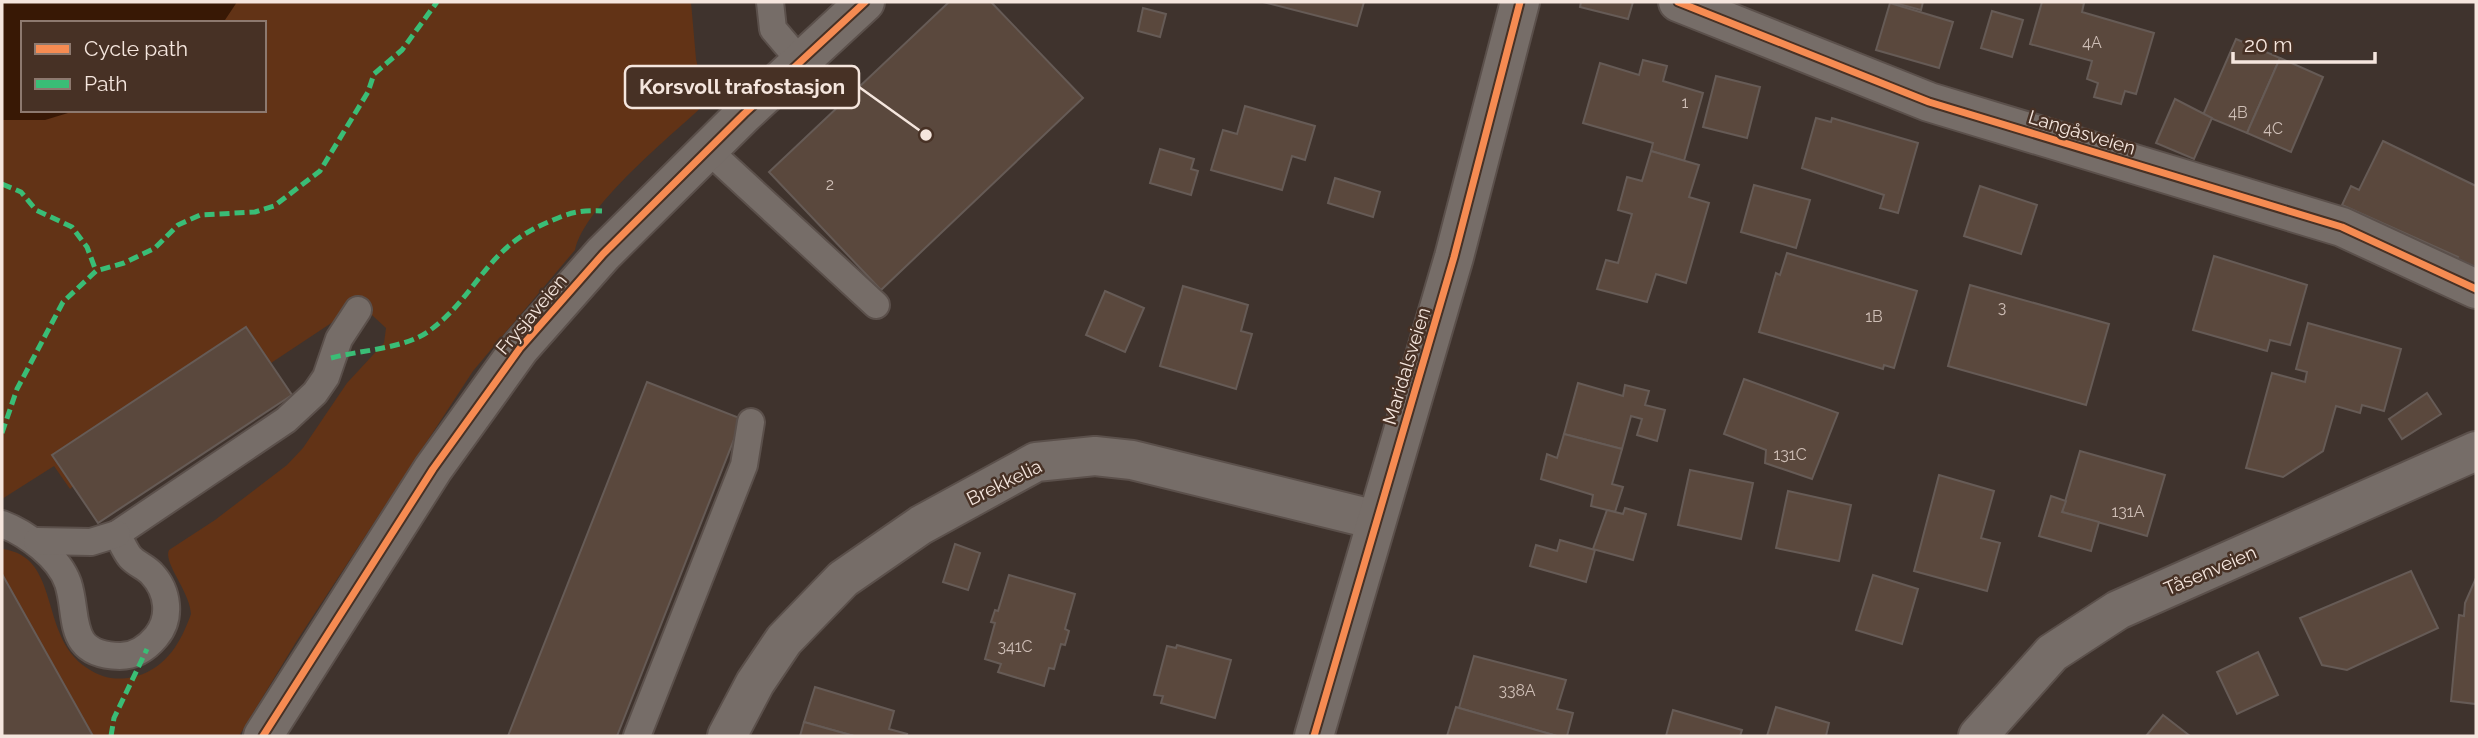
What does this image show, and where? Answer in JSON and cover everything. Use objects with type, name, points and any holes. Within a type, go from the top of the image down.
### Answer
[{"type":"street","name":"Frysjaveien","points":[[263,736],[433,469],[512,359],[603,254],[708,150],[865,2]]},
{"type":"street","name":"Maridalsveien","points":[[1314,736],[1454,257],[1520,2]]},
{"type":"street","name":"Langåsveien","points":[[1678,2],[1929,102],[2342,227],[2476,289]]},
{"type":"street","name":"Tåsenveien","points":[[1978,736],[2052,653],[2118,610],[2476,451]]},
{"type":"street","name":"Brekkelia","points":[[727,736],[755,683],[784,640],[843,579],[921,525],[1036,462],[1095,456],[1132,460],[1376,520]]},
{"type":"lane","points":[[769,2],[773,29],[801,62]]},
{"type":"lane","points":[[708,150],[876,305]]},
{"type":"lane","points":[[2,524],[37,541],[91,542],[117,534],[286,420],[315,393],[326,377],[339,339],[358,310]]},
{"type":"lane","points":[[637,736],[744,465],[751,422]]},
{"type":"lane","points":[[37,541],[68,582],[77,632],[90,648],[106,656],[127,656],[146,649],[162,631],[167,608],[163,591],[151,573],[131,558],[117,534]]},
{"type":"shaded area","points":[[2,2],[691,2],[696,59],[706,103],[612,192],[582,232],[575,250],[473,371],[296,642],[239,736],[93,736],[2,574],[2,549],[21,555],[34,566],[42,581],[61,637],[72,654],[87,668],[99,675],[117,679],[148,672],[172,652],[191,614],[190,605],[170,562],[169,550],[215,520],[287,465],[303,448],[347,383],[384,343],[386,328],[360,304],[271,363],[246,327],[52,455],[73,486],[70,489],[54,466],[2,499]]},
{"type":"shaded area","points":[[2,2],[237,2],[224,21],[21,21],[21,112],[79,112],[45,120],[2,120]]},
{"type":"building","points":[[949,2],[991,2],[1083,98],[881,290],[769,172]]},
{"type":"building","points":[[1263,2],[1364,2],[1357,26]]},
{"type":"building","points":[[1581,2],[1633,2],[1628,19],[1580,7]]},
{"type":"building","points":[[1891,2],[1923,2],[1921,10]]},
{"type":"building","points":[[2042,2],[2084,3],[2082,12],[2154,33],[2136,94],[2125,91],[2121,104],[2094,97],[2098,83],[2087,79],[2092,61],[2030,44]]},
{"type":"building","points":[[1890,3],[1953,22],[1939,68],[1876,50]]},
{"type":"building","points":[[1143,8],[1166,14],[1160,37],[1138,31]]},
{"type":"building","points":[[1992,11],[2023,20],[2012,57],[1981,48]]},
{"type":"building","points":[[2236,39],[2280,58],[2247,133],[2203,115]]},
{"type":"building","points":[[2280,58],[2323,77],[2291,152],[2247,133]]},
{"type":"building","points":[[1643,60],[1667,66],[1663,81],[1703,93],[1684,161],[1651,151],[1653,143],[1583,123],[1600,63],[1639,75]]},
{"type":"building","points":[[1716,76],[1760,87],[1747,138],[1703,127]]},
{"type":"building","points":[[2175,99],[2212,118],[2194,159],[2156,143]]},
{"type":"building","points":[[1245,106],[1315,126],[1305,160],[1292,156],[1282,190],[1211,170],[1223,130],[1237,134]]},
{"type":"building","points":[[1816,118],[1831,122],[1832,118],[1918,143],[1898,213],[1880,208],[1884,195],[1802,168]]},
{"type":"building","points":[[2383,141],[2476,186],[2476,271],[2456,261],[2458,257],[2342,205],[2351,186],[2359,190]]},
{"type":"building","points":[[1160,149],[1194,159],[1191,169],[1198,171],[1191,195],[1150,183]]},
{"type":"building","points":[[1651,151],[1699,165],[1689,197],[1709,203],[1686,283],[1656,274],[1647,302],[1597,289],[1606,260],[1618,263],[1632,214],[1618,210],[1627,177],[1642,181]]},
{"type":"building","points":[[1335,178],[1380,192],[1373,217],[1328,203]]},
{"type":"building","points":[[1754,185],[1810,200],[1796,248],[1741,232]]},
{"type":"building","points":[[1980,186],[2037,205],[2021,254],[1964,236]]},
{"type":"building","points":[[1787,253],[1917,291],[1894,368],[1884,365],[1883,369],[1759,332],[1776,273],[1780,275]]},
{"type":"building","points":[[2214,256],[2307,285],[2290,345],[2270,340],[2267,351],[2193,330]]},
{"type":"building","points":[[1970,285],[2109,324],[2086,405],[1948,366]]},
{"type":"building","points":[[1183,286],[1248,305],[1241,331],[1252,334],[1236,389],[1160,366]]},
{"type":"building","points":[[1105,291],[1144,308],[1125,352],[1086,335]]},
{"type":"building","points":[[2308,323],[2401,349],[2384,411],[2362,405],[2360,413],[2336,406],[2323,451],[2283,477],[2246,468],[2272,373],[2305,382],[2307,372],[2296,369]]},
{"type":"building","points":[[246,327],[292,395],[98,523],[52,455]]},
{"type":"building","points":[[1744,379],[1838,413],[1812,479],[1765,463],[1766,450],[1724,434]]},
{"type":"building","points":[[647,382],[742,419],[617,736],[508,736]]},
{"type":"building","points":[[1578,383],[1623,396],[1625,385],[1649,391],[1645,405],[1665,410],[1657,441],[1637,435],[1642,419],[1631,416],[1622,449],[1564,434]]},
{"type":"building","points":[[2427,393],[2441,414],[2402,439],[2389,419]]},
{"type":"building","points":[[1564,434],[1622,449],[1612,484],[1623,487],[1615,512],[1591,506],[1593,495],[1541,479],[1547,454],[1557,458]]},
{"type":"building","points":[[2080,451],[2165,475],[2147,536],[2062,512]]},
{"type":"building","points":[[1690,470],[1753,483],[1741,539],[1678,525]]},
{"type":"building","points":[[1939,475],[1994,491],[1981,538],[2000,543],[1987,591],[1914,571]]},
{"type":"building","points":[[1788,491],[1851,505],[1839,561],[1776,548]]},
{"type":"building","points":[[2051,496],[2066,501],[2062,512],[2099,522],[2091,551],[2039,536]]},
{"type":"building","points":[[1625,508],[1646,514],[1633,560],[1593,549],[1607,510],[1623,514]]},
{"type":"building","points":[[1560,540],[1595,550],[1586,582],[1530,566],[1536,545],[1557,551]]},
{"type":"building","points":[[955,544],[980,553],[968,590],[943,582]]},
{"type":"building","points":[[2411,571],[2438,628],[2347,670],[2322,665],[2300,618]]},
{"type":"building","points":[[2,574],[93,736],[2,736]]},
{"type":"building","points":[[1009,575],[1075,594],[1065,629],[1069,631],[1065,645],[1061,644],[1054,669],[1049,668],[1044,686],[998,672],[1001,664],[985,659],[995,623],[991,622],[995,610],[998,611]]},
{"type":"building","points":[[1873,575],[1918,589],[1902,644],[1856,630]]},
{"type":"building","points":[[2476,578],[2476,704],[2451,701],[2459,615],[2464,616],[2465,603]]},
{"type":"building","points":[[1177,645],[1231,660],[1215,718],[1161,703],[1163,696],[1154,695],[1167,646],[1176,648]]},
{"type":"building","points":[[2258,652],[2278,695],[2237,714],[2217,672]]},
{"type":"building","points":[[1474,656],[1566,680],[1557,709],[1573,713],[1567,736],[1557,736],[1459,708]]},
{"type":"building","points":[[815,687],[894,711],[889,729],[907,734],[906,736],[854,736],[804,722]]},
{"type":"building","points":[[1456,707],[1459,708],[1557,736],[1447,736]]},
{"type":"building","points":[[1776,707],[1829,723],[1826,736],[1767,736]]},
{"type":"building","points":[[1673,710],[1742,730],[1740,736],[1666,736]]},
{"type":"building","points":[[2163,715],[2190,736],[2146,736]]},
{"type":"building","points":[[804,722],[854,736],[800,736]]},
{"type":"marked path","points":[[2,433],[17,389],[63,302],[96,271],[124,263],[155,248],[178,225],[200,215],[255,212],[274,206],[320,171],[368,92],[374,74],[402,50],[437,2]]},
{"type":"marked path","points":[[2,184],[21,192],[36,210],[72,227],[87,247],[96,271]]},
{"type":"marked path","points":[[331,358],[395,345],[419,337],[445,317],[495,259],[525,234],[567,215],[602,211]]},
{"type":"marked path","points":[[111,736],[114,718],[147,649]]},
{"type":"cycle path","points":[[263,736],[433,469],[520,348],[603,254],[744,114],[865,2]]},
{"type":"cycle path","points":[[1314,736],[1454,257],[1520,2]]},
{"type":"cycle path","points":[[1678,2],[1929,102],[2342,227],[2476,289]]},
{"type":"place","name":"Korsvoll trafostasjon","points":[[926,135]]}]
